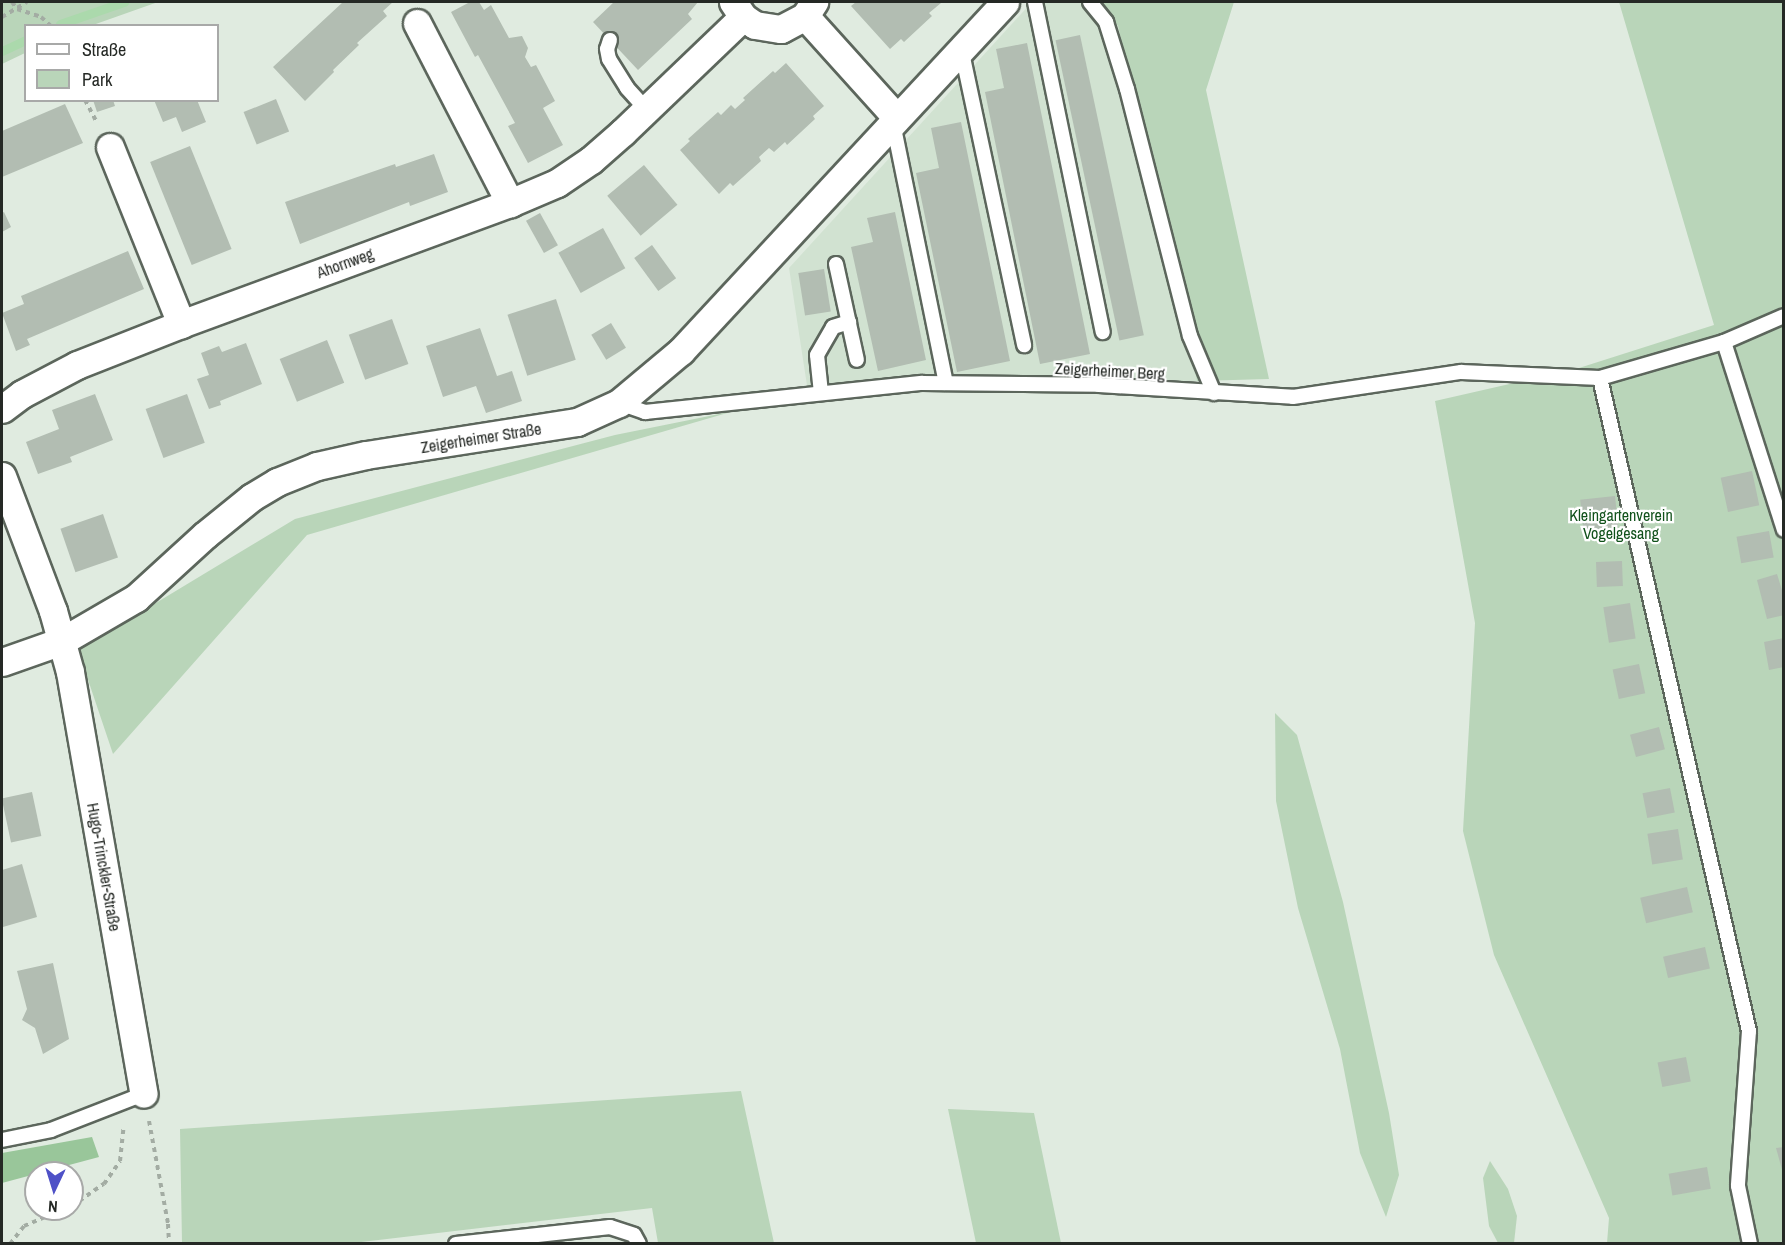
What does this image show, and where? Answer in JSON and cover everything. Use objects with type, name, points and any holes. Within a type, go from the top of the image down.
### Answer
[{"type":"street","name":"Zeigerheimer Straße","points":[[2,662],[62,641],[136,598],[236,509],[277,482],[317,466],[366,455],[577,422],[619,403],[681,351],[1005,2]]},
{"type":"street","points":[[738,9],[761,27],[782,29],[810,9],[895,120]]},
{"type":"street","name":"Ahornweg","points":[[2,409],[22,394],[77,365],[181,324],[510,204],[557,183],[591,160],[646,109],[738,9]]},
{"type":"street","points":[[417,23],[510,204]]},
{"type":"street","points":[[110,147],[181,324]]},
{"type":"street","points":[[2,476],[62,641]]},
{"type":"street","name":"Hugo-Trinckler-Straße","points":[[62,641],[112,906],[144,1094]]},
{"type":"lane","points":[[1035,2],[1103,332]]},
{"type":"lane","points":[[1090,2],[1106,22],[1127,89],[1190,336],[1214,393]]},
{"type":"lane","points":[[610,40],[607,49],[609,59],[627,88],[646,109]]},
{"type":"lane","points":[[961,48],[1024,345]]},
{"type":"lane","points":[[895,120],[946,383]]},
{"type":"lane","points":[[836,264],[857,360]]},
{"type":"lane","name":"Zeigerheimer Berg","points":[[619,403],[645,412],[821,393],[946,383],[1099,385],[1293,397],[1461,372],[1600,378],[1724,342],[1784,316]]},
{"type":"lane","points":[[821,393],[817,355],[833,327],[849,322]]},
{"type":"lane","points":[[1724,342],[1784,530]]},
{"type":"lane","points":[[1600,378],[1749,1031],[1738,1186],[1750,1244]]},
{"type":"lane","points":[[2,1140],[51,1130],[144,1094]]},
{"type":"lane","points":[[456,1244],[610,1227],[634,1235],[639,1244]]},
{"type":"path","points":[[12,2],[16,9],[41,16],[49,24]]},
{"type":"path","points":[[2,16],[27,2]]},
{"type":"path","points":[[84,1198],[104,1184],[120,1161],[124,1140],[124,1122],[144,1094]]},
{"type":"path","points":[[144,1094],[168,1224],[169,1244]]},
{"type":"path","points":[[10,1244],[24,1226],[36,1221]]},
{"type":"shaded area","points":[[1032,2],[1101,2],[1118,26],[1197,381],[922,381],[808,392],[789,268]]},
{"type":"green space","points":[[2,2],[158,2],[96,24],[24,24],[24,53],[2,64]]},
{"type":"green space","points":[[1101,2],[1234,2],[1206,90],[1269,379],[1197,381],[1118,26]]},
{"type":"green space","name":"Kleingartenverein Vogelgesang","points":[[1619,2],[1783,2],[1783,1243],[1607,1243],[1609,1218],[1494,955],[1463,831],[1475,623],[1435,401],[1579,368],[1714,325]]},
{"type":"green space","points":[[734,411],[307,535],[113,754],[78,650],[295,519],[615,435]]},
{"type":"green space","points":[[1275,713],[1297,735],[1343,902],[1389,1113],[1399,1175],[1386,1217],[1360,1153],[1340,1049],[1298,908],[1276,801]]},
{"type":"green space","points":[[741,1091],[774,1243],[658,1243],[652,1208],[353,1243],[182,1243],[180,1129]]},
{"type":"green space","points":[[948,1109],[1034,1113],[1061,1243],[976,1243]]},
{"type":"green space","points":[[92,1137],[99,1157],[84,1161],[24,1161],[24,1177],[2,1183],[2,1153]]},
{"type":"green space","points":[[1490,1161],[1508,1189],[1517,1216],[1514,1243],[1498,1243],[1489,1226],[1483,1178]]},
{"type":"building","points":[[343,2],[393,2],[383,11],[387,16],[357,43],[359,45],[305,101],[273,67]]},
{"type":"building","points":[[470,2],[479,2],[484,10],[491,5],[509,38],[522,36],[528,48],[525,57],[531,67],[536,65],[555,101],[543,108],[563,145],[528,163],[508,126],[515,123],[478,55],[475,57],[451,12]]},
{"type":"building","points":[[614,2],[698,2],[688,14],[692,19],[638,70],[593,22]]},
{"type":"building","points":[[856,2],[941,3],[929,13],[932,16],[904,42],[901,39],[890,49],[851,6]]},
{"type":"building","points":[[1080,35],[1144,335],[1119,340],[1056,40]]},
{"type":"building","points":[[1027,43],[1090,354],[1040,364],[985,92],[1004,88],[996,49]]},
{"type":"building","points":[[786,63],[824,106],[813,116],[815,119],[787,145],[785,142],[774,152],[769,148],[759,157],[761,161],[733,186],[730,183],[719,194],[680,150],[690,141],[688,139],[718,112],[721,115],[731,105],[735,109],[745,100],[743,98],[773,71],[775,73]]},
{"type":"building","points":[[276,99],[289,131],[257,145],[244,112]]},
{"type":"building","points":[[94,102],[114,102],[115,106],[97,112]]},
{"type":"building","points":[[155,102],[198,102],[206,122],[182,132],[176,117],[163,122]]},
{"type":"building","points":[[65,104],[83,143],[2,177],[2,131]]},
{"type":"building","points":[[961,122],[1010,361],[957,372],[916,173],[939,168],[931,128]]},
{"type":"building","points":[[190,146],[232,249],[192,265],[150,162]]},
{"type":"building","points":[[434,154],[448,192],[410,206],[409,202],[300,244],[285,202],[395,164],[396,167]]},
{"type":"building","points":[[644,165],[677,205],[641,236],[607,196]]},
{"type":"building","points":[[4,212],[11,227],[2,232],[2,213]]},
{"type":"building","points":[[895,212],[926,360],[878,371],[851,247],[873,242],[867,218]]},
{"type":"building","points":[[540,213],[558,245],[544,253],[526,221]]},
{"type":"building","points":[[603,228],[625,268],[581,293],[558,253]]},
{"type":"building","points":[[652,245],[676,278],[658,291],[634,258]]},
{"type":"building","points":[[128,251],[144,289],[27,339],[30,345],[16,351],[2,313],[24,304],[21,296]]},
{"type":"building","points":[[824,269],[831,311],[805,316],[798,273]]},
{"type":"building","points":[[556,299],[576,360],[527,376],[507,315]]},
{"type":"building","points":[[392,319],[408,364],[365,380],[349,335]]},
{"type":"building","points":[[611,323],[626,348],[606,360],[591,335]]},
{"type":"building","points":[[480,328],[497,376],[512,371],[522,401],[486,413],[476,386],[443,397],[426,346]]},
{"type":"building","points":[[327,340],[344,383],[297,402],[280,359]]},
{"type":"building","points":[[246,343],[262,384],[220,401],[221,405],[209,409],[197,379],[209,375],[201,353],[219,346],[222,352]]},
{"type":"building","points":[[95,394],[113,440],[70,457],[72,462],[38,474],[26,442],[59,429],[52,410]]},
{"type":"building","points":[[187,394],[205,443],[163,458],[146,409]]},
{"type":"building","points":[[1752,471],[1759,505],[1728,512],[1721,478]]},
{"type":"building","points":[[1615,496],[1618,527],[1583,530],[1580,500]]},
{"type":"building","points":[[103,514],[118,557],[75,572],[60,529]]},
{"type":"building","points":[[1769,531],[1774,558],[1741,563],[1737,537]]},
{"type":"building","points":[[1622,561],[1623,586],[1597,587],[1596,562]]},
{"type":"building","points":[[1777,574],[1784,597],[1784,615],[1767,619],[1757,580]]},
{"type":"building","points":[[1630,603],[1636,639],[1609,643],[1603,607]]},
{"type":"building","points":[[1784,638],[1784,667],[1769,670],[1764,642]]},
{"type":"building","points":[[1639,664],[1645,693],[1619,699],[1613,670]]},
{"type":"building","points":[[1659,727],[1665,749],[1636,757],[1630,735]]},
{"type":"building","points":[[1670,788],[1675,813],[1647,818],[1643,793]]},
{"type":"building","points":[[32,792],[41,836],[11,842],[2,798]]},
{"type":"building","points":[[1678,829],[1683,860],[1652,864],[1647,834]]},
{"type":"building","points":[[22,864],[37,917],[3,927],[2,870]]},
{"type":"building","points":[[1687,887],[1693,912],[1646,923],[1640,898]]},
{"type":"building","points":[[1705,947],[1710,968],[1668,978],[1663,957]]},
{"type":"building","points":[[53,963],[69,1039],[43,1054],[35,1028],[22,1020],[27,1009],[17,971]]},
{"type":"building","points":[[1686,1057],[1691,1082],[1662,1087],[1658,1063]]},
{"type":"building","points":[[1784,1147],[1784,1173],[1783,1173],[1776,1148]]},
{"type":"building","points":[[1707,1167],[1711,1189],[1672,1195],[1669,1174]]},
{"type":"waterway","points":[[60,24],[124,2]]},
{"type":"waterway","points":[[2,51],[24,41]]}]
